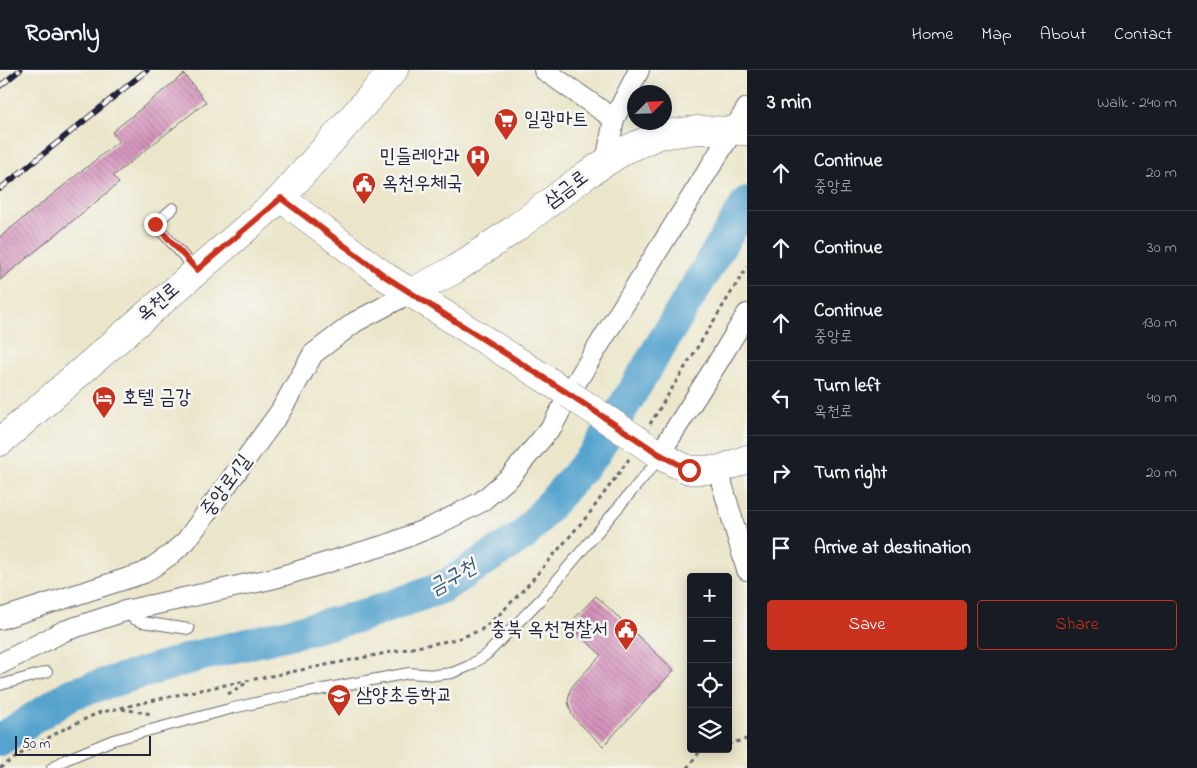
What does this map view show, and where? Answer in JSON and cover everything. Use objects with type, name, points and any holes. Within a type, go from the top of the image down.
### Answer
[{"type":"main road","name":"옥천로","points":[[0,442],[281,198],[394,70]]},
{"type":"main road","name":"삼금로","points":[[410,293],[462,265],[623,151],[659,135],[742,124]]},
{"type":"main road","points":[[281,198],[386,277],[646,445],[689,470],[718,470],[747,460]]},
{"type":"street","points":[[544,70],[614,119]]},
{"type":"street","points":[[606,162],[614,119],[639,70]]},
{"type":"street","points":[[0,664],[11,656],[64,632],[125,611],[275,578],[389,544],[434,526],[481,502],[510,477],[553,425],[569,394],[742,124]]},
{"type":"street","name":"중앙로1길","points":[[0,619],[144,572],[170,555],[186,541],[280,412],[313,354],[355,322],[410,293]]},
{"type":"street","points":[[646,445],[718,362],[747,314]]},
{"type":"street","points":[[718,470],[747,570]]},
{"type":"lane","points":[[173,208],[155,224],[197,270]]},
{"type":"lane","points":[[52,768],[65,760],[114,740],[233,708],[409,673],[435,675],[452,673],[469,666],[487,654],[542,598],[653,466],[646,445]]},
{"type":"lane","points":[[125,611],[134,619],[142,622],[189,629]]},
{"type":"lane","points":[[0,685],[46,672]]},
{"type":"path","points":[[0,768],[64,728],[98,713],[190,692],[457,640],[481,630],[500,614],[527,586],[646,445],[747,267]]},
{"type":"path","points":[[732,743],[747,739]]},
{"type":"path","points":[[687,768],[698,753]]},
{"type":"building","points":[[184,74],[206,102],[113,176],[119,183],[0,280],[0,237],[119,141],[112,132]]},
{"type":"building","points":[[596,596],[674,670],[603,746],[572,715],[568,702],[570,690],[574,684],[601,655],[569,624]]},
{"type":"waterway","name":"금구천","points":[[0,740],[71,694],[198,656],[362,616],[441,588],[523,536],[596,452],[747,202]]},
{"type":"railway","points":[[0,86],[20,70]]},
{"type":"railway","points":[[0,189],[147,70]]},
{"type":"place","name":"일광마트","points":[[506,141]]},
{"type":"place","name":"민들레안과","points":[[478,178]]},
{"type":"place","name":"옥천우체국","points":[[364,205]]},
{"type":"place","name":"호텔 금강","points":[[104,419]]},
{"type":"place","name":"충북 옥천경찰서","points":[[626,651]]},
{"type":"place","name":"삼양초등학교","points":[[339,717]]},
{"type":"route","points":[[155,224],[197,270],[281,198],[386,277],[659,454],[689,470]]}]
